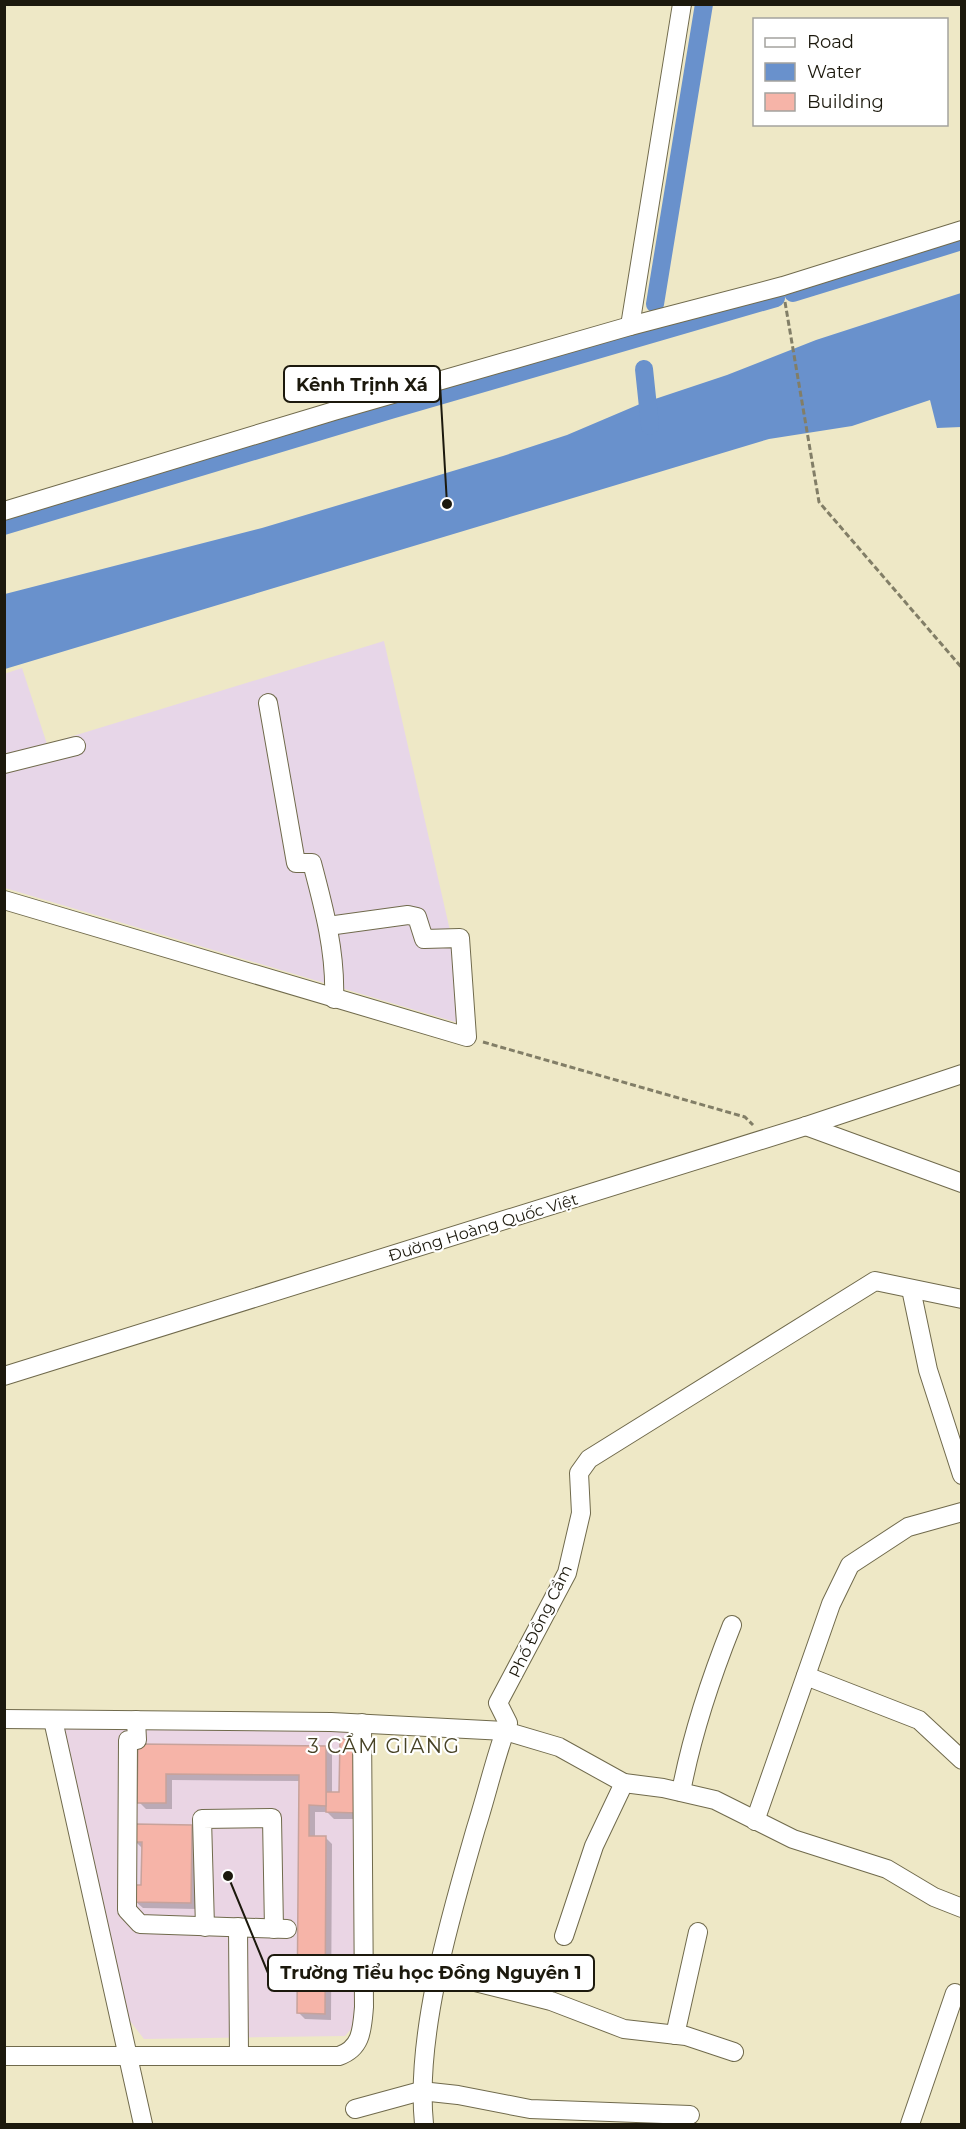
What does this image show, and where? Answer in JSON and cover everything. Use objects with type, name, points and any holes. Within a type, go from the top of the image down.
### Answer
[{"type":"street","points":[[630,326],[682,4]]},
{"type":"street","points":[[4,511],[334,411],[630,326],[783,286],[962,230]]},
{"type":"street","points":[[268,703],[296,863],[312,863],[328,926],[336,974],[334,999]]},
{"type":"street","points":[[4,764],[76,746]]},
{"type":"street","points":[[4,900],[467,1037],[460,938],[424,939],[417,917],[408,915],[328,926]]},
{"type":"street","name":"Đường Hoàng Quốc Việt","points":[[4,1376],[806,1126],[962,1074]]},
{"type":"street","points":[[806,1126],[962,1183]]},
{"type":"street","name":"Phố Đồng Cẩm","points":[[505,1731],[508,1723],[498,1703],[567,1573],[581,1512],[579,1473],[589,1459],[875,1281],[962,1299]]},
{"type":"street","points":[[911,1289],[928,1370],[962,1475]]},
{"type":"street","points":[[755,1821],[831,1604],[850,1565],[908,1527],[962,1512]]},
{"type":"street","points":[[681,1792],[689,1747],[700,1709],[732,1625]]},
{"type":"street","points":[[806,1677],[919,1720],[962,1760]]},
{"type":"street","points":[[4,1719],[362,1723],[505,1731],[559,1747],[624,1783],[715,1800],[793,1839],[887,1869],[934,1897],[962,1908]]},
{"type":"street","points":[[53,1720],[143,2124]]},
{"type":"street","points":[[136,1720],[136,1740],[128,1740],[127,1910],[141,1924],[205,1927],[280,1929],[272,1818],[202,1819],[205,1927]]},
{"type":"street","points":[[4,2056],[127,2054],[339,2056],[350,2052],[362,2033],[364,1988],[362,1723]]},
{"type":"street","points":[[424,2124],[421,2091],[439,1973],[460,1882],[505,1731]]},
{"type":"street","points":[[564,1936],[594,1846],[624,1783]]},
{"type":"street","points":[[238,1928],[239,2055]]},
{"type":"street","points":[[675,2035],[698,1932]]},
{"type":"street","points":[[439,1973],[551,2001],[624,2029],[675,2035],[734,2052]]},
{"type":"street","points":[[909,2124],[955,1993]]},
{"type":"street","points":[[356,2109],[421,2091],[458,2095],[530,2109],[690,2115]]},
{"type":"path","points":[[783,286],[819,502],[962,668]]},
{"type":"path","points":[[467,1037],[745,1117],[767,1138]]},
{"type":"shaded area","points":[[384,641],[472,1027],[5,888],[4,674],[22,668],[47,744]]},
{"type":"shaded area","points":[[61,1724],[359,1732],[359,2020],[345,2036],[144,2039],[130,2021]]},
{"type":"water","points":[[961,293],[961,427],[937,428],[930,400],[852,426],[769,439],[5,669],[5,594],[262,528],[503,456],[567,435],[640,404],[727,375],[816,340]]},
{"type":"building","points":[[340,1739],[357,1739],[357,1813],[326,1812],[326,1792],[339,1792]]},
{"type":"building","points":[[138,1744],[326,1746],[326,1806],[309,1805],[309,1836],[326,1836],[325,2014],[297,2013],[299,1775],[166,1774],[166,1803],[137,1803]]},
{"type":"building","points":[[135,1824],[192,1825],[191,1903],[135,1902],[135,1885],[141,1885],[142,1842],[134,1842]]},
{"type":"waterway","points":[[655,304],[704,4]]},
{"type":"waterway","points":[[793,293],[962,241]]},
{"type":"waterway","points":[[4,526],[776,298]]},
{"type":"waterway","points":[[644,369],[650,426]]},
{"type":"place","name":"Kênh Trịnh Xá","points":[[447,504]]},
{"type":"place","name":"Trường Tiểu học Đồng Nguyên 1","points":[[228,1876]]},
{"type":"district","name":"3 CẨM GIANG","points":[[384,1746]]}]
